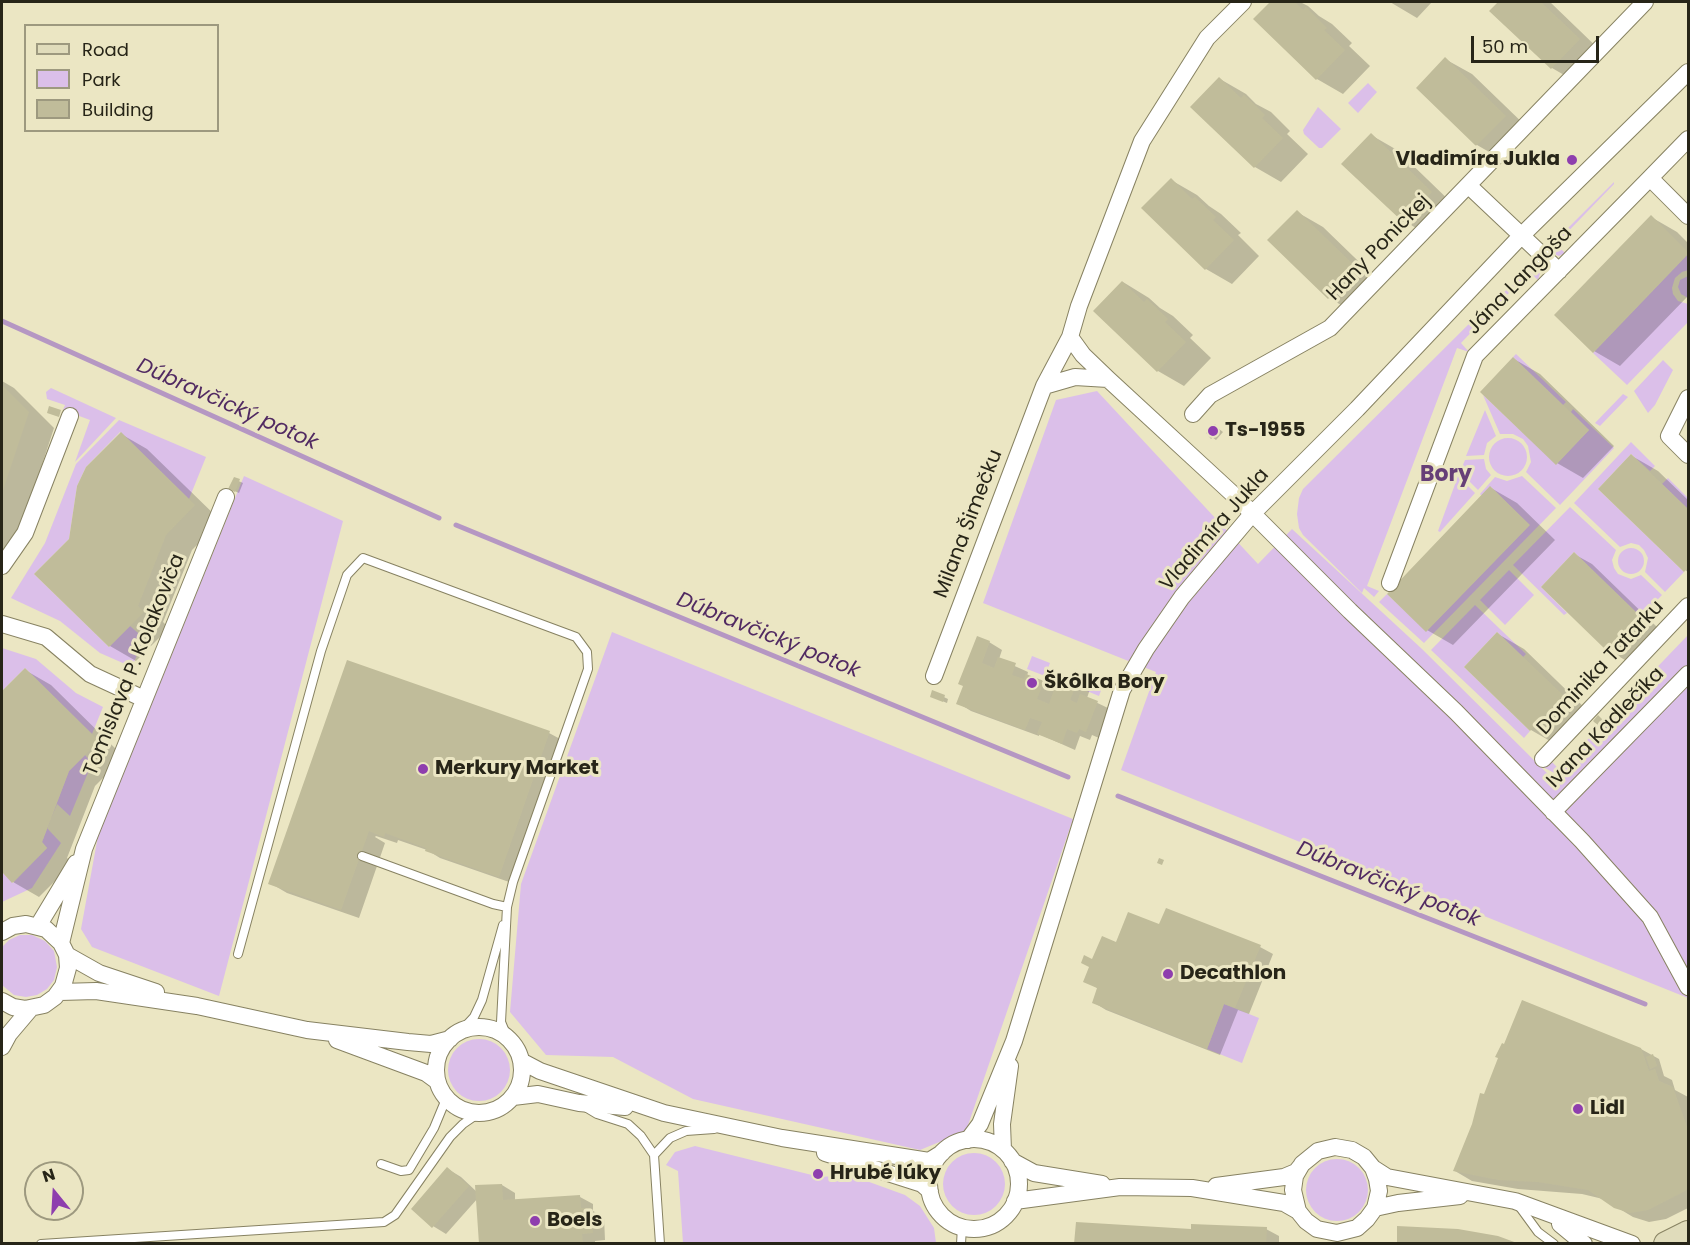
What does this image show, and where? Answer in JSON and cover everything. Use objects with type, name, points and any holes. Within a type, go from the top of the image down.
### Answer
[{"type":"main road","points":[[1666,1244],[1689,1233]]},
{"type":"street","points":[[1243,2],[1207,39],[1142,141],[1079,306],[1070,337],[1083,355],[1252,514],[1456,712],[1582,841],[1650,917],[1689,987]]},
{"type":"street","name":"Hany Ponickej","points":[[1193,414],[1210,395],[1330,328],[1645,2]]},
{"type":"street","name":"Vladimíra Jukla","points":[[968,1140],[980,1124],[1014,1041],[1122,690],[1146,649],[1182,597],[1252,514],[1357,410],[1521,236],[1689,72]]},
{"type":"street","name":"Jána Langoša","points":[[1390,583],[1476,356],[1689,139]]},
{"type":"street","points":[[1650,178],[1689,216]]},
{"type":"street","points":[[1469,186],[1559,271]]},
{"type":"street","name":"Milana Šimečku","points":[[934,676],[1044,386],[1070,337]]},
{"type":"street","points":[[1044,386],[1075,377],[1108,379]]},
{"type":"street","points":[[1689,398],[1669,436],[1689,455]]},
{"type":"street","points":[[2,566],[25,532],[70,416]]},
{"type":"street","name":"Tomislava P. Kolakoviča","points":[[38,926],[84,849],[226,497]]},
{"type":"street","name":"Dominika Tatarku","points":[[1543,759],[1689,606]]},
{"type":"street","points":[[2,624],[46,638],[90,674],[144,699]]},
{"type":"street","name":"Ivana Kadlečíka","points":[[1553,812],[1689,674]]},
{"type":"street","name":"Tomislava P. Kolakoviča","points":[[60,992],[67,974],[64,949],[84,849]]},
{"type":"street","points":[[2,932],[19,925],[38,926],[52,933],[64,949],[99,974],[197,1006]]},
{"type":"street","points":[[2,1001],[19,1008],[32,1008],[44,1005],[60,992],[96,991],[197,1006],[308,1030],[431,1044],[468,1029],[485,1028],[502,1033],[516,1049],[521,1060],[522,1080],[513,1097],[498,1109],[479,1113],[459,1109],[446,1099],[437,1081],[426,1073],[308,1030]]},
{"type":"street","points":[[2,1047],[9,1034],[32,1008]]},
{"type":"street","points":[[437,1081],[438,1058],[455,1036]]},
{"type":"street","name":"Vladimíra Jukla","points":[[1007,1155],[1002,1124],[1014,1041]]},
{"type":"street","points":[[521,1060],[540,1071],[652,1109],[734,1128],[782,1138],[929,1161],[954,1144],[968,1140],[986,1141],[1034,1173],[1120,1187]]},
{"type":"street","points":[[513,1097],[538,1094],[579,1103],[652,1109]]},
{"type":"street","points":[[782,1138],[922,1184],[930,1191]]},
{"type":"street","points":[[1015,1201],[1120,1187],[1192,1188],[1284,1177],[1296,1172],[1318,1151],[1335,1147],[1358,1153],[1373,1168],[1387,1177],[1515,1201],[1632,1244]]},
{"type":"street","points":[[942,1153],[931,1170],[930,1191],[934,1204],[961,1235],[996,1222],[1008,1213],[1015,1201],[1018,1183],[1007,1155]]},
{"type":"street","points":[[1298,1211],[1293,1183],[1302,1164]]},
{"type":"street","points":[[1192,1188],[1284,1203],[1298,1211],[1317,1229],[1337,1238],[1357,1228],[1375,1208],[1379,1185],[1373,1168]]},
{"type":"street","points":[[1375,1208],[1476,1194]]},
{"type":"street","points":[[1548,1214],[1584,1244]]},
{"type":"lane","points":[[238,954],[321,651],[347,575],[363,558],[576,637],[587,652],[588,669],[513,882],[482,1000],[474,1017],[455,1036]]},
{"type":"lane","points":[[362,856],[493,904],[506,911]]},
{"type":"lane","points":[[506,911],[506,962],[501,1022],[508,1039]]},
{"type":"lane","points":[[381,1164],[401,1171],[409,1170],[434,1128],[446,1099]]},
{"type":"lane","points":[[579,1103],[597,1114],[628,1124],[641,1136],[654,1155],[660,1244]]},
{"type":"lane","points":[[41,1244],[384,1222],[395,1215],[450,1137],[462,1124],[479,1113]]},
{"type":"lane","points":[[654,1155],[670,1138],[686,1131],[734,1128]]},
{"type":"lane","points":[[1515,1201],[1538,1232],[1554,1244]]},
{"type":"green space","points":[[1368,83],[1377,92],[1358,113],[1348,103]]},
{"type":"green space","points":[[1318,107],[1341,129],[1322,148],[1319,148],[1304,134],[1303,130]]},
{"type":"green space","points":[[1614,182],[1556,244],[1565,253],[1559,256],[1554,254],[1552,244]]},
{"type":"green space","points":[[1688,254],[1688,270],[1675,278],[1672,288],[1678,301],[1688,304],[1688,322],[1627,385],[1593,353]]},
{"type":"green space","points":[[1533,265],[1541,270],[1538,280],[1529,272],[1461,343],[1469,352],[1457,348],[1367,586],[1379,591],[1374,597],[1364,588],[1362,593],[1303,535],[1299,528],[1297,514],[1303,489],[1490,303]]},
{"type":"green space","points":[[1688,276],[1688,298],[1681,294],[1678,287],[1680,280]]},
{"type":"green space","points":[[1516,354],[1566,402],[1563,405],[1513,357]]},
{"type":"green space","points":[[1663,360],[1673,370],[1655,405],[1648,413],[1634,391]]},
{"type":"green space","points":[[51,388],[116,418],[75,462],[90,420],[63,410],[65,405],[47,399],[46,392]]},
{"type":"green space","points":[[1097,391],[1258,564],[1292,529],[1422,649],[1555,781],[1561,774],[1556,774],[1543,767],[1550,760],[1559,769],[1595,732],[1600,734],[1620,713],[1617,709],[1688,635],[1688,998],[1121,770],[1156,672],[983,603],[1056,400]]},
{"type":"green space","points":[[1623,394],[1628,397],[1600,426],[1595,423]]},
{"type":"green space","points":[[1483,395],[1556,464],[1589,430],[1571,412],[1573,409],[1614,448],[1560,505],[1526,472],[1531,462],[1528,446],[1523,439],[1513,434],[1500,434]]},
{"type":"green space","points":[[1485,410],[1496,436],[1487,443],[1484,455],[1466,456]]},
{"type":"green space","points":[[119,420],[206,457],[189,499],[120,432],[86,467],[77,486],[69,539],[34,574],[109,647],[130,626],[144,638],[132,667],[100,653],[60,621],[11,598],[45,543],[76,464]]},
{"type":"green space","points":[[1508,438],[1515,439],[1521,444],[1526,450],[1526,464],[1521,470],[1515,475],[1508,476],[1501,475],[1495,470],[1490,464],[1489,457],[1490,450],[1495,444],[1501,439]]},
{"type":"green space","points":[[1631,442],[1655,466],[1650,471],[1631,454],[1598,489],[1684,572],[1665,592],[1645,572],[1648,558],[1639,545],[1631,543],[1620,547],[1574,503]]},
{"type":"green space","points":[[1484,459],[1486,469],[1491,475],[1478,490],[1460,472],[1465,460]]},
{"type":"green space","points":[[244,476],[343,521],[219,996],[92,947],[81,929],[98,836]]},
{"type":"green space","points":[[1458,476],[1475,493],[1440,532],[1438,531]]},
{"type":"green space","points":[[1522,476],[1556,508],[1424,643],[1379,602],[1387,594],[1426,631],[1529,525],[1491,487],[1482,496],[1480,494],[1495,477],[1507,481]]},
{"type":"green space","points":[[1668,478],[1688,498],[1688,509],[1662,484]]},
{"type":"green space","points":[[1570,507],[1616,550],[1612,560],[1618,574],[1631,579],[1641,575],[1662,595],[1641,617],[1574,552],[1541,587],[1567,613],[1564,615],[1513,565]]},
{"type":"green space","points":[[1631,548],[1640,552],[1644,561],[1640,570],[1631,574],[1622,570],[1618,561],[1622,552]]},
{"type":"green space","points":[[1509,570],[1534,595],[1505,625],[1480,600]]},
{"type":"green space","points":[[1475,605],[1526,654],[1523,657],[1497,632],[1464,667],[1530,731],[1524,738],[1431,650]]},
{"type":"green space","points":[[612,632],[1073,819],[966,1131],[920,1150],[693,1099],[613,1057],[546,1055],[510,1012],[521,884]]},
{"type":"green space","points":[[2,648],[36,659],[76,693],[103,707],[92,734],[25,668],[2,691]]},
{"type":"green space","points":[[1032,656],[1050,663],[1045,676],[1027,669]]},
{"type":"green space","points":[[1087,676],[1104,682],[1099,696],[1082,689]]},
{"type":"green space","points":[[85,755],[92,763],[70,816],[57,804],[51,819],[69,771]]},
{"type":"green space","points":[[47,828],[61,843],[32,888],[2,902],[2,872],[13,883],[47,848],[42,842]]},
{"type":"green space","points":[[20,935],[32,935],[45,941],[54,951],[57,967],[54,980],[47,989],[37,995],[26,997],[14,995],[2,985],[2,947],[9,940]]},
{"type":"green space","points":[[1224,1004],[1259,1018],[1242,1063],[1207,1049]]},
{"type":"green space","points":[[479,1039],[491,1041],[501,1048],[508,1058],[510,1070],[508,1082],[501,1092],[491,1099],[479,1101],[467,1099],[457,1092],[450,1082],[448,1070],[450,1058],[457,1048],[467,1041]]},
{"type":"green space","points":[[695,1146],[820,1177],[850,1175],[905,1195],[920,1206],[934,1228],[936,1243],[683,1243],[678,1171],[666,1165],[675,1152]]},
{"type":"green space","points":[[968,1153],[980,1153],[996,1162],[1003,1172],[1005,1184],[1003,1196],[996,1206],[980,1215],[968,1215],[957,1210],[948,1201],[943,1190],[943,1178],[948,1167],[957,1158]]},
{"type":"green space","points":[[1337,1159],[1349,1161],[1359,1168],[1366,1178],[1368,1190],[1366,1202],[1359,1212],[1349,1219],[1337,1221],[1325,1219],[1315,1212],[1308,1202],[1306,1190],[1308,1178],[1315,1168],[1325,1161]]},
{"type":"building","points":[[1270,2],[1295,2],[1303,10],[1306,7],[1327,28],[1324,30],[1345,50],[1316,80],[1253,19]]},
{"type":"building","points":[[1498,2],[1541,2],[1580,39],[1551,69],[1489,11]]},
{"type":"building","points":[[1445,57],[1506,116],[1476,146],[1416,88]]},
{"type":"building","points":[[1219,77],[1241,98],[1244,95],[1256,106],[1265,115],[1262,118],[1283,138],[1254,168],[1190,107]]},
{"type":"building","points":[[1371,133],[1432,192],[1403,222],[1341,164]]},
{"type":"building","points":[[1171,178],[1192,199],[1195,197],[1216,217],[1213,220],[1234,240],[1205,270],[1141,208]]},
{"type":"building","points":[[1297,210],[1358,269],[1328,299],[1267,240]]},
{"type":"building","points":[[1651,215],[1688,254],[1593,353],[1554,315]]},
{"type":"building","points":[[1122,281],[1144,302],[1147,299],[1168,319],[1165,322],[1186,342],[1157,372],[1093,311]]},
{"type":"building","points":[[1513,357],[1589,430],[1556,465],[1480,392]]},
{"type":"building","points":[[2,385],[29,412],[2,493]]},
{"type":"building","points":[[49,406],[61,410],[59,417],[47,413]]},
{"type":"building","name":"Ts-1955","points":[[1215,424],[1220,430],[1211,439],[1206,433]]},
{"type":"building","points":[[121,432],[195,505],[166,535],[138,606],[144,612],[109,647],[34,574],[69,539],[77,486],[86,467]]},
{"type":"building","points":[[1631,454],[1688,509],[1688,567],[1684,572],[1598,489]]},
{"type":"building","points":[[234,477],[240,479],[235,492],[228,489]]},
{"type":"building","points":[[1490,486],[1530,525],[1426,632],[1387,594]]},
{"type":"building","points":[[1574,552],[1641,617],[1607,651],[1541,587]]},
{"type":"building","points":[[1497,632],[1564,696],[1530,731],[1464,667]]},
{"type":"building","points":[[977,636],[990,641],[982,663],[994,668],[998,657],[1016,663],[1012,675],[1024,679],[1026,674],[1044,681],[1037,699],[1049,704],[1060,673],[1078,680],[1070,700],[1077,703],[1080,694],[1098,701],[1086,732],[1079,729],[1077,733],[1067,729],[1062,744],[1037,734],[1042,722],[1030,718],[1025,730],[956,704],[963,686],[958,684]]},
{"type":"building","name":"Merkury Market","points":[[347,660],[550,731],[499,877],[425,851],[426,848],[385,833],[384,837],[369,831],[341,910],[268,884]]},
{"type":"building","points":[[25,668],[99,741],[69,771],[42,842],[47,848],[12,883],[2,872],[2,691]]},
{"type":"building","points":[[932,690],[945,695],[943,702],[930,697]]},
{"type":"building","points":[[1598,715],[1607,724],[1602,729],[1593,721]]},
{"type":"building","points":[[1159,858],[1164,860],[1162,865],[1157,863]]},
{"type":"building","name":"Decathlon","points":[[1166,908],[1261,945],[1235,1008],[1224,1004],[1207,1049],[1092,1003],[1097,988],[1083,982],[1089,967],[1081,963],[1084,955],[1092,959],[1102,936],[1116,942],[1128,912],[1159,924]]},
{"type":"building","name":"Lidl","points":[[1522,1000],[1641,1048],[1649,1071],[1655,1069],[1659,1081],[1673,1087],[1688,1130],[1688,1188],[1685,1191],[1648,1210],[1630,1213],[1614,1208],[1588,1190],[1538,1182],[1499,1180],[1453,1171],[1472,1124],[1480,1093],[1484,1094],[1498,1058],[1495,1057],[1502,1043],[1504,1044]]},
{"type":"building","points":[[1653,1054],[1657,1066],[1650,1069],[1646,1057]]},
{"type":"building","points":[[447,1167],[469,1186],[432,1228],[411,1209]]},
{"type":"building","name":"Boels","points":[[502,1184],[503,1200],[580,1195],[581,1208],[591,1208],[593,1233],[582,1234],[583,1244],[479,1244],[475,1185]]},
{"type":"building","points":[[1076,1222],[1191,1229],[1191,1224],[1267,1227],[1266,1244],[1074,1244]]},
{"type":"building","points":[[1397,1226],[1458,1229],[1498,1236],[1517,1243],[1397,1244]]},
{"type":"waterway","name":"Dúbravčický potok","points":[[2,321],[439,518]]},
{"type":"waterway","name":"Dúbravčický potok","points":[[456,525],[1068,777]]},
{"type":"waterway","name":"Dúbravčický potok","points":[[1118,796],[1645,1004]]},
{"type":"place","name":"Vladimíra Jukla","points":[[1572,160]]},
{"type":"place","name":"Ts-1955","points":[[1213,431]]},
{"type":"place","name":"Škôlka Bory","points":[[1032,683]]},
{"type":"place","name":"Merkury Market","points":[[423,769]]},
{"type":"place","name":"Decathlon","points":[[1168,974]]},
{"type":"place","name":"Lidl","points":[[1578,1109]]},
{"type":"place","name":"Hrubé lúky","points":[[818,1174]]},
{"type":"place","name":"Boels","points":[[535,1221]]},
{"type":"district","name":"Bory","points":[[1446,475]]}]
